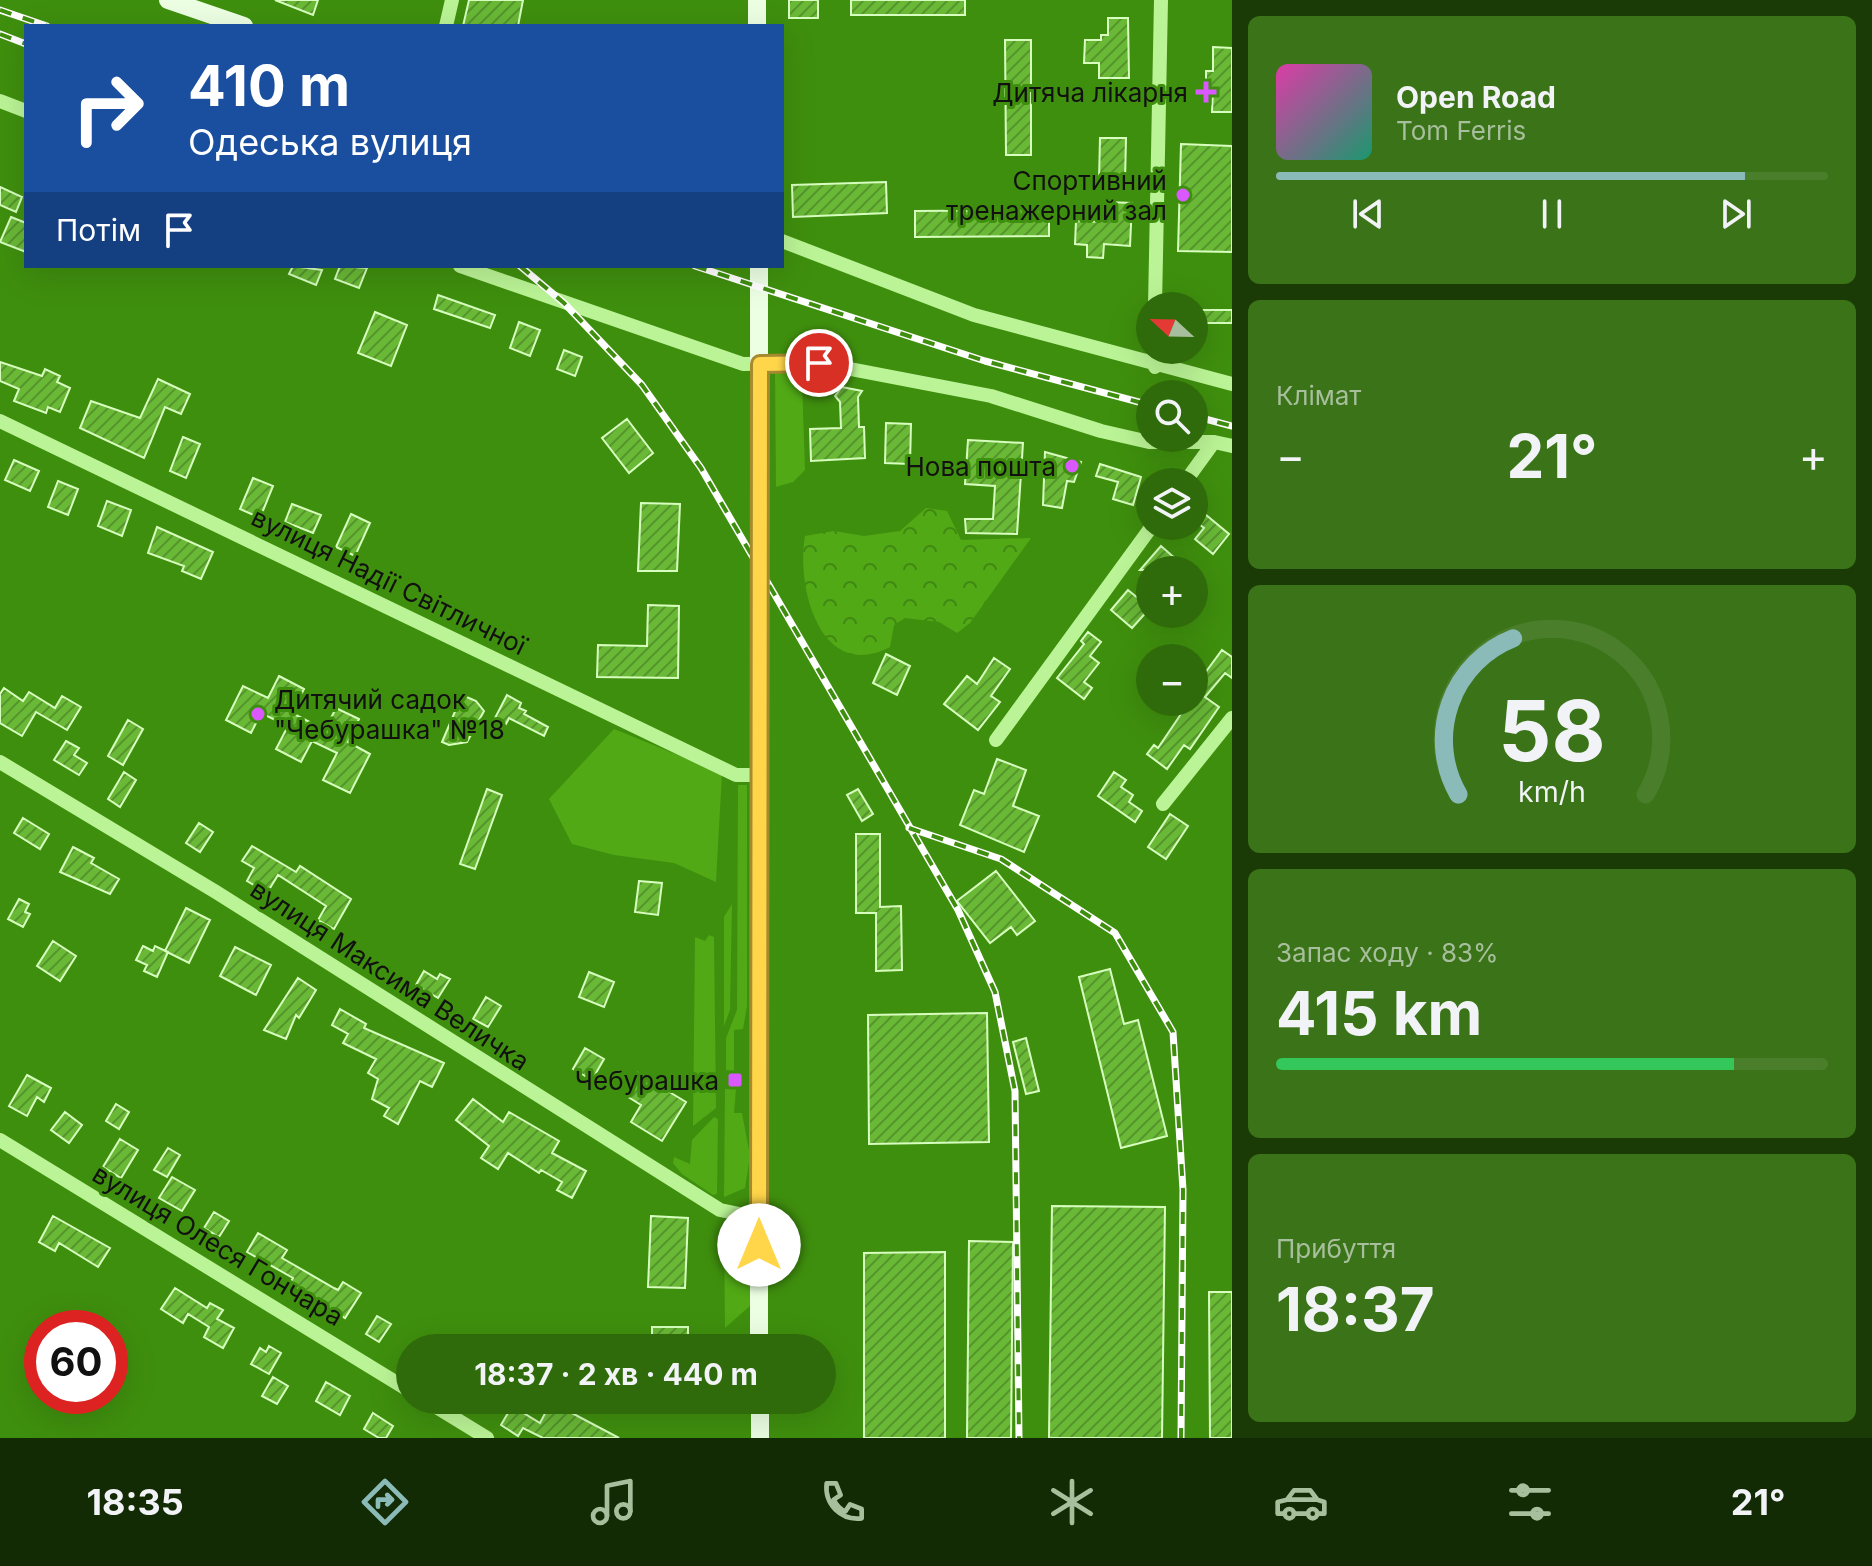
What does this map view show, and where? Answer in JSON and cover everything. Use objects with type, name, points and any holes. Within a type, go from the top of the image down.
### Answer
[{"type":"main road","points":[[168,0],[238,24]]},
{"type":"main road","points":[[757,0],[757,24]]},
{"type":"main road","points":[[759,268],[759,1334]]},
{"type":"main road","points":[[760,1414],[760,1438]]},
{"type":"street","points":[[446,24],[452,0]]},
{"type":"street","points":[[1155,292],[1161,0]]},
{"type":"street","points":[[0,101],[24,110]]},
{"type":"street","points":[[784,242],[868,277],[974,315],[1155,367],[1232,384]]},
{"type":"street","points":[[466,268],[743,364],[819,363],[991,396],[1101,431],[1149,442],[1214,442],[1232,446]]},
{"type":"street","name":"вулиця Надії Світличної","points":[[0,421],[736,775],[759,775]]},
{"type":"street","points":[[1195,468],[1214,442]]},
{"type":"street","points":[[996,740],[1142,540]]},
{"type":"street","points":[[1163,804],[1232,718]]},
{"type":"street","name":"вулиця Максима Величка","points":[[0,762],[216,892],[720,1210],[759,1218]]},
{"type":"street","name":"вулиця Олеся Гончара","points":[[0,1140],[396,1382]]},
{"type":"street","points":[[448,1414],[487,1438]]},
{"type":"green space","points":[[790,371],[802,380],[805,470],[793,482],[776,487],[775,372]]},
{"type":"green space","points":[[926,508],[947,511],[961,540],[1031,538],[970,623],[957,633],[939,622],[905,618],[894,625],[890,647],[866,655],[846,652],[830,641],[809,603],[803,557],[805,536],[834,531],[864,536],[900,531]]},
{"type":"green space","points":[[614,729],[722,773],[716,882],[674,863],[614,855],[572,844],[549,799]]},
{"type":"green space","points":[[738,785],[747,785],[747,1006],[743,1029],[734,1030],[734,1071],[726,1070],[726,1038],[737,1010]]},
{"type":"green space","points":[[732,904],[730,1010],[724,1026],[724,917]]},
{"type":"green space","points":[[709,935],[714,937],[716,1108],[693,1126],[695,937],[705,941]]},
{"type":"green space","points":[[725,1089],[736,1089],[734,1113],[742,1113],[750,1156],[745,1188],[724,1197]]},
{"type":"green space","points":[[714,1117],[718,1119],[717,1194],[713,1195],[682,1174],[673,1163],[674,1157],[690,1164],[692,1140]]},
{"type":"green space","points":[[724,1223],[748,1243],[751,1305],[725,1328]]},
{"type":"building","points":[[275,0],[318,0],[313,15]]},
{"type":"building","points":[[469,0],[523,0],[518,24],[463,24]]},
{"type":"building","points":[[789,0],[818,0],[818,18],[789,18]]},
{"type":"building","points":[[851,0],[965,0],[965,15],[851,15]]},
{"type":"building","points":[[1108,18],[1128,18],[1129,78],[1099,78],[1099,63],[1084,63],[1085,40],[1101,40],[1101,35],[1108,35]]},
{"type":"building","points":[[1005,40],[1031,40],[1031,155],[1006,155]]},
{"type":"building","points":[[1213,47],[1232,48],[1232,112],[1212,112],[1213,90],[1206,90],[1206,71],[1213,71]]},
{"type":"building","points":[[1100,138],[1126,138],[1125,181],[1099,181]]},
{"type":"building","points":[[1181,144],[1232,146],[1232,252],[1178,251]]},
{"type":"building","points":[[886,182],[887,213],[793,217],[792,185]]},
{"type":"building","points":[[0,187],[22,197],[16,212],[0,205]]},
{"type":"building","points":[[1106,202],[1132,203],[1130,246],[1104,244],[1103,258],[1087,257],[1087,245],[1075,244],[1076,221],[1104,222]]},
{"type":"building","points":[[1049,210],[1049,236],[915,237],[915,211]]},
{"type":"building","points":[[11,217],[24,222],[24,251],[0,242]]},
{"type":"building","points":[[292,268],[322,270],[316,285],[289,274]]},
{"type":"building","points":[[339,268],[367,268],[359,288],[335,279]]},
{"type":"building","points":[[438,295],[495,315],[490,328],[434,309]]},
{"type":"building","points":[[1208,310],[1232,310],[1232,323],[1208,323]]},
{"type":"building","points":[[375,312],[407,325],[391,366],[358,353]]},
{"type":"building","points":[[519,322],[540,330],[530,356],[510,348]]},
{"type":"building","points":[[564,350],[582,357],[575,376],[557,369]]},
{"type":"building","points":[[0,362],[42,376],[45,369],[60,376],[57,382],[70,388],[60,412],[48,407],[46,413],[14,401],[19,389],[0,381]]},
{"type":"building","points":[[158,379],[190,394],[181,414],[165,407],[144,458],[80,428],[91,401],[140,418]]},
{"type":"building","points":[[842,387],[862,391],[858,397],[859,427],[864,427],[865,458],[811,461],[810,429],[841,428],[840,402],[835,396]]},
{"type":"building","points":[[627,419],[653,453],[629,473],[602,438]]},
{"type":"building","points":[[886,423],[911,424],[910,464],[885,463]]},
{"type":"building","points":[[183,437],[200,444],[186,478],[170,471]]},
{"type":"building","points":[[968,440],[1023,443],[1017,534],[966,533],[965,519],[993,519],[995,486],[965,484]]},
{"type":"building","points":[[1045,452],[1081,462],[1074,482],[1067,481],[1062,508],[1043,505]]},
{"type":"building","points":[[14,460],[39,471],[30,491],[5,480]]},
{"type":"building","points":[[1100,464],[1136,475],[1133,505],[1113,499],[1118,482],[1096,476]]},
{"type":"building","points":[[253,478],[273,486],[260,518],[240,509]]},
{"type":"building","points":[[58,481],[78,489],[68,515],[48,507]]},
{"type":"building","points":[[107,501],[131,510],[122,536],[98,526]]},
{"type":"building","points":[[641,503],[680,504],[677,571],[638,571]]},
{"type":"building","points":[[292,504],[321,515],[313,533],[285,522]]},
{"type":"building","points":[[351,514],[370,523],[355,556],[336,547]]},
{"type":"building","points":[[1208,517],[1229,534],[1213,554],[1196,540],[1208,540]]},
{"type":"building","points":[[157,527],[213,552],[201,579],[182,571],[184,566],[148,553]]},
{"type":"building","points":[[1161,546],[1172,556],[1152,556]]},
{"type":"building","points":[[1128,590],[1136,597],[1136,624],[1132,628],[1111,610]]},
{"type":"building","points":[[648,605],[679,606],[678,678],[597,677],[598,645],[647,646]]},
{"type":"building","points":[[1088,632],[1101,642],[1090,656],[1099,663],[1084,682],[1092,688],[1084,699],[1057,678],[1084,644],[1081,641]]},
{"type":"building","points":[[1222,650],[1232,657],[1232,678],[1225,673],[1208,693],[1208,669]]},
{"type":"building","points":[[886,654],[910,666],[897,695],[873,683]]},
{"type":"building","points":[[994,658],[1010,669],[991,696],[1000,702],[978,730],[944,704],[967,676],[977,684]]},
{"type":"building","points":[[279,676],[304,689],[292,713],[325,730],[336,708],[359,719],[348,742],[370,754],[350,793],[323,780],[337,753],[312,741],[301,762],[276,749],[288,726],[261,713],[251,733],[226,720],[243,686],[268,698]]},
{"type":"building","points":[[4,688],[23,701],[29,692],[55,708],[62,696],[81,707],[67,730],[36,712],[22,736],[0,723],[0,694]]},
{"type":"building","points":[[462,695],[476,701],[484,711],[467,742],[449,745],[442,742]]},
{"type":"building","points":[[507,695],[521,703],[519,708],[526,711],[524,714],[548,727],[544,736],[509,718],[506,724],[495,718]]},
{"type":"building","points":[[1208,699],[1219,707],[1190,749],[1184,745],[1167,769],[1147,754],[1154,745],[1158,748],[1180,716],[1208,716]]},
{"type":"building","points":[[128,720],[143,729],[123,765],[108,756]]},
{"type":"building","points":[[66,741],[79,748],[74,755],[87,763],[79,775],[54,760]]},
{"type":"building","points":[[997,759],[1026,770],[1013,806],[1039,816],[1024,852],[960,825],[974,790],[984,794]]},
{"type":"building","points":[[124,772],[136,780],[120,807],[108,799]]},
{"type":"building","points":[[1114,772],[1126,780],[1121,787],[1133,795],[1129,802],[1142,811],[1135,822],[1098,796]]},
{"type":"building","points":[[487,789],[502,795],[475,869],[460,864]]},
{"type":"building","points":[[858,789],[873,814],[862,821],[847,795]]},
{"type":"building","points":[[1170,814],[1188,826],[1166,859],[1148,847]]},
{"type":"building","points":[[23,818],[49,834],[40,849],[14,833]]},
{"type":"building","points":[[199,823],[213,832],[200,852],[186,843]]},
{"type":"building","points":[[856,834],[880,834],[880,907],[901,906],[902,970],[876,971],[876,913],[856,913]]},
{"type":"building","points":[[252,846],[296,872],[300,866],[351,899],[334,929],[318,920],[326,906],[278,875],[267,893],[247,881],[254,868],[242,861]]},
{"type":"building","points":[[73,847],[94,858],[91,863],[119,879],[110,894],[60,872]]},
{"type":"building","points":[[996,871],[1035,921],[1017,935],[1011,927],[990,943],[957,901]]},
{"type":"building","points":[[639,881],[662,883],[658,915],[635,912]]},
{"type":"building","points":[[19,899],[29,904],[25,912],[30,914],[23,927],[8,919]]},
{"type":"building","points":[[186,908],[210,920],[189,963],[165,951]]},
{"type":"building","points":[[53,941],[76,956],[60,981],[37,966]]},
{"type":"building","points":[[143,946],[153,951],[155,946],[168,952],[157,977],[144,971],[147,965],[136,960]]},
{"type":"building","points":[[235,947],[271,965],[256,995],[220,976]]},
{"type":"building","points":[[1110,969],[1124,1024],[1138,1020],[1167,1136],[1121,1148],[1079,977]]},
{"type":"building","points":[[424,971],[437,979],[440,974],[450,979],[438,998],[416,985]]},
{"type":"building","points":[[589,972],[614,982],[604,1007],[579,997]]},
{"type":"building","points":[[298,978],[316,990],[299,1018],[296,1015],[286,1039],[264,1030]]},
{"type":"building","points":[[486,997],[501,1006],[488,1027],[473,1019]]},
{"type":"building","points":[[340,1009],[366,1024],[364,1028],[444,1063],[432,1087],[420,1081],[398,1124],[384,1116],[389,1108],[372,1099],[378,1079],[368,1073],[376,1059],[343,1043],[348,1034],[332,1025]]},
{"type":"building","points":[[987,1013],[989,1142],[869,1144],[868,1015]]},
{"type":"building","points":[[1026,1038],[1039,1091],[1026,1094],[1013,1042]]},
{"type":"building","points":[[585,1048],[604,1059],[592,1080],[573,1069]]},
{"type":"building","points":[[638,1073],[686,1102],[662,1141],[631,1122],[641,1105],[625,1095]]},
{"type":"building","points":[[27,1075],[51,1088],[44,1102],[37,1097],[27,1116],[9,1106]]},
{"type":"building","points":[[473,1099],[503,1122],[509,1112],[559,1141],[552,1153],[586,1171],[572,1198],[557,1190],[562,1182],[541,1170],[539,1173],[508,1153],[498,1169],[481,1158],[489,1146],[456,1120]]},
{"type":"building","points":[[116,1104],[129,1112],[119,1129],[106,1121]]},
{"type":"building","points":[[65,1112],[82,1125],[69,1143],[51,1130]]},
{"type":"building","points":[[120,1139],[138,1150],[121,1178],[103,1167]]},
{"type":"building","points":[[168,1148],[180,1155],[167,1177],[154,1170]]},
{"type":"building","points":[[172,1177],[195,1190],[182,1211],[159,1198]]},
{"type":"building","points":[[1052,1206],[1165,1207],[1162,1438],[1049,1438]]},
{"type":"building","points":[[214,1212],[229,1221],[219,1237],[204,1228]]},
{"type":"building","points":[[53,1216],[110,1248],[98,1267],[59,1243],[55,1251],[39,1242]]},
{"type":"building","points":[[651,1216],[688,1218],[685,1288],[648,1287]]},
{"type":"building","points":[[258,1233],[287,1250],[282,1258],[338,1290],[343,1282],[361,1293],[345,1318],[290,1283],[293,1278],[247,1252]]},
{"type":"building","points":[[969,1241],[1013,1242],[1011,1438],[967,1438]]},
{"type":"building","points":[[945,1252],[945,1438],[864,1438],[864,1253]]},
{"type":"building","points":[[175,1288],[207,1308],[210,1303],[223,1310],[217,1319],[234,1328],[223,1348],[204,1337],[209,1327],[188,1314],[183,1323],[161,1309]]},
{"type":"building","points":[[1209,1292],[1232,1292],[1232,1438],[1210,1438]]},
{"type":"building","points":[[377,1316],[391,1324],[379,1342],[366,1334]]},
{"type":"building","points":[[652,1327],[688,1327],[688,1334],[652,1334]]},
{"type":"building","points":[[269,1346],[281,1353],[269,1374],[251,1364],[260,1348],[266,1352]]},
{"type":"building","points":[[273,1377],[288,1386],[277,1404],[262,1396]]},
{"type":"building","points":[[326,1382],[350,1396],[340,1415],[316,1401]]},
{"type":"building","points":[[373,1413],[393,1426],[386,1438],[379,1438],[364,1429]]},
{"type":"building","points":[[507,1414],[525,1414],[540,1423],[545,1414],[574,1414],[619,1438],[543,1438],[523,1428],[518,1436],[501,1425]]},
{"type":"railway","points":[[0,10],[41,24]]},
{"type":"railway","points":[[0,34],[24,43]]},
{"type":"railway","points":[[522,268],[564,303],[642,385],[701,468],[958,910],[995,992],[1015,1091],[1019,1438]]},
{"type":"railway","points":[[701,268],[985,361],[1136,401]]},
{"type":"railway","points":[[1208,420],[1232,426]]},
{"type":"railway","points":[[909,828],[1001,859],[1115,933],[1173,1032],[1183,1190],[1181,1438]]},
{"type":"place","name":"Дитяча лікарня","points":[[1206,92]]},
{"type":"place","name":"Спортивний тренажерний зал","points":[[1183,195]]},
{"type":"place","name":"Нова пошта","points":[[1072,466]]},
{"type":"place","name":"Дитячий садок \"Чебурашка\" №18","points":[[258,714]]},
{"type":"place","name":"Чебурашка","points":[[735,1080]]},
{"type":"route","points":[[759,1245],[760,364],[819,363]]}]
